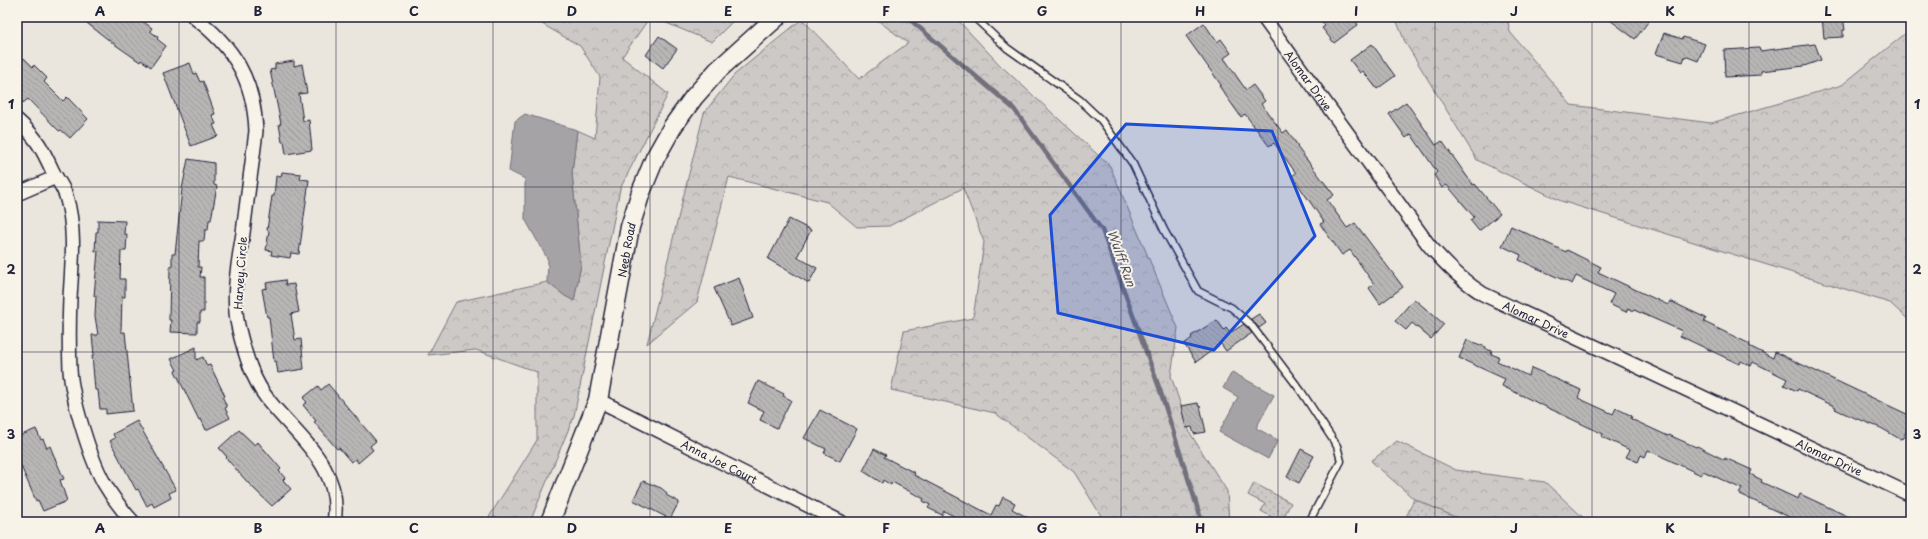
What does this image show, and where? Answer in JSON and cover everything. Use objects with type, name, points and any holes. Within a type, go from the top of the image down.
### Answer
[{"type":"street","name":"Harvey Circle","points":[[194,17],[226,44],[236,59],[251,92],[256,113],[256,131],[238,267],[236,307],[239,328],[249,363],[258,383],[269,401],[304,438],[323,464],[331,481],[335,495],[336,513],[334,522]]},
{"type":"street","name":"Neeb Road","points":[[550,522],[598,400],[630,227],[641,192],[655,158],[673,126],[694,97],[718,70],[777,17]]},
{"type":"street","name":"Alomar Drive","points":[[1263,17],[1428,244],[1445,264],[1464,281],[1483,294],[1911,495]]},
{"type":"street","points":[[17,120],[42,146],[66,196],[71,224],[70,372],[75,400],[92,456],[104,482],[119,506],[133,522]]},
{"type":"street","points":[[17,194],[56,177]]},
{"type":"street","name":"Anna Joe Court","points":[[598,400],[841,522]]},
{"type":"lane","points":[[974,17],[1007,48],[1080,100],[1101,120],[1133,164],[1164,230],[1198,291],[1232,308],[1251,325],[1309,403],[1337,446],[1341,461],[1309,522]]},
{"type":"highlighted area","points":[[1126,124],[1272,131],[1315,236],[1214,350],[1058,313],[1050,215]]},
{"type":"green space","points":[[530,17],[650,17],[622,57],[668,94],[620,189],[574,416],[530,522],[486,522],[537,440],[537,372],[476,350],[428,355],[456,302],[547,282],[565,296],[574,300],[581,265],[572,173],[577,130],[595,138],[600,77],[580,46]]},
{"type":"green space","points":[[652,17],[737,17],[712,42]]},
{"type":"green space","points":[[873,17],[955,17],[1000,65],[1110,166],[1178,328],[1171,376],[1190,433],[1227,491],[1229,522],[1105,522],[1074,472],[995,413],[891,390],[904,331],[973,318],[984,242],[963,188],[889,226],[857,227],[827,202],[729,177],[697,302],[647,344],[704,113],[734,75],[802,19],[859,79],[908,43]]},
{"type":"green space","points":[[1395,17],[1507,17],[1510,32],[1571,105],[1711,123],[1842,85],[1911,29],[1911,322],[1890,303],[1561,201],[1477,160],[1405,42]]},
{"type":"green space","points":[[1397,441],[1456,470],[1545,482],[1588,522],[1466,522],[1414,499],[1371,461]]},
{"type":"green space","points":[[1254,483],[1291,503],[1281,522],[1261,511],[1265,504],[1248,495]]},
{"type":"green space","points":[[1414,499],[1466,522],[1404,522]]},
{"type":"shaded area","points":[[525,114],[577,130],[572,173],[581,265],[574,301],[547,282],[548,260],[525,219],[525,179],[509,171],[515,121]]},
{"type":"shaded area","points":[[1232,372],[1274,395],[1256,428],[1278,440],[1268,459],[1219,432],[1238,397],[1223,388]]},
{"type":"building","points":[[79,17],[137,17],[152,28],[150,31],[166,46],[151,67],[141,60],[140,62]]},
{"type":"building","points":[[1318,17],[1354,17],[1358,25],[1334,43],[1322,28],[1325,26]]},
{"type":"building","points":[[1606,17],[1652,17],[1635,39]]},
{"type":"building","points":[[1822,17],[1843,17],[1845,30],[1843,30],[1843,37],[1824,38]]},
{"type":"building","points":[[1204,23],[1217,42],[1221,39],[1231,53],[1224,58],[1246,90],[1253,85],[1265,101],[1261,104],[1283,133],[1287,130],[1298,146],[1297,147],[1334,195],[1327,200],[1347,228],[1355,223],[1403,287],[1380,304],[1369,288],[1374,284],[1350,250],[1342,255],[1320,224],[1324,222],[1292,176],[1296,173],[1274,143],[1269,146],[1245,114],[1241,117],[1219,86],[1221,85],[1186,36]]},
{"type":"building","points":[[1664,33],[1705,44],[1698,61],[1685,56],[1683,62],[1656,54]]},
{"type":"building","points":[[659,36],[677,49],[663,68],[646,55]]},
{"type":"building","points":[[1372,44],[1395,76],[1377,89],[1363,71],[1360,73],[1350,60]]},
{"type":"building","points":[[1815,44],[1821,60],[1804,66],[1761,71],[1761,75],[1725,77],[1724,50],[1759,48],[1760,51]]},
{"type":"building","points":[[24,58],[33,67],[34,65],[47,78],[44,82],[63,101],[67,97],[88,119],[70,138],[61,130],[59,131],[28,99],[23,103],[17,96],[17,65]]},
{"type":"building","points":[[294,61],[294,66],[302,64],[307,93],[299,94],[303,121],[309,120],[312,150],[286,154],[284,142],[282,142],[279,124],[281,124],[270,70],[275,69],[275,64]]},
{"type":"building","points":[[190,63],[194,74],[196,73],[200,82],[203,81],[215,114],[212,115],[216,124],[213,125],[218,136],[191,146],[163,73]]},
{"type":"building","points":[[1406,102],[1436,145],[1442,141],[1473,185],[1475,184],[1500,214],[1479,231],[1470,220],[1474,217],[1447,185],[1442,188],[1434,175],[1437,172],[1411,134],[1406,138],[1389,114]]},
{"type":"building","points":[[188,159],[214,163],[214,185],[217,186],[208,230],[205,230],[204,241],[199,241],[198,267],[201,267],[200,277],[204,277],[204,312],[200,312],[200,322],[197,322],[197,333],[170,332],[171,320],[169,320],[170,266],[172,267],[172,254],[175,254],[182,189]]},
{"type":"building","points":[[282,172],[301,174],[300,179],[309,180],[299,254],[291,253],[290,258],[271,255],[272,251],[266,250],[269,231],[267,230],[272,196],[274,196],[276,176],[281,177]]},
{"type":"building","points":[[789,219],[811,230],[797,257],[817,268],[809,283],[768,259]]},
{"type":"building","points":[[98,220],[125,221],[124,234],[127,234],[126,251],[121,251],[120,279],[125,279],[125,297],[122,297],[121,332],[125,332],[133,411],[106,414],[106,409],[100,409],[98,390],[95,390],[92,335],[98,335],[95,316],[96,296],[94,296],[98,251],[95,251]]},
{"type":"building","points":[[1511,226],[1566,252],[1567,250],[1601,267],[1598,272],[1668,305],[1670,301],[1706,318],[1704,322],[1750,344],[1749,346],[1773,358],[1775,352],[1911,416],[1911,421],[1903,438],[1900,439],[1881,428],[1835,409],[1836,407],[1798,389],[1797,391],[1784,385],[1787,379],[1753,362],[1751,366],[1741,361],[1739,364],[1680,336],[1682,331],[1634,310],[1628,308],[1626,312],[1609,304],[1614,294],[1576,276],[1572,284],[1519,260],[1521,255],[1502,246]]},
{"type":"building","points":[[739,278],[753,318],[731,326],[714,288]]},
{"type":"building","points":[[285,280],[286,285],[294,284],[299,312],[291,314],[295,340],[301,339],[304,369],[278,373],[276,361],[274,362],[269,317],[267,317],[262,289],[267,288],[266,283]]},
{"type":"building","points":[[1414,299],[1444,324],[1431,339],[1412,323],[1406,330],[1395,321]]},
{"type":"building","points":[[1259,314],[1266,323],[1259,328],[1251,319]]},
{"type":"building","points":[[1217,320],[1224,330],[1226,328],[1230,333],[1244,324],[1252,333],[1226,351],[1221,344],[1196,362],[1184,344],[1192,338],[1191,336]]},
{"type":"building","points":[[1467,340],[1486,347],[1486,349],[1492,351],[1491,354],[1499,357],[1497,361],[1528,376],[1532,368],[1581,390],[1578,398],[1613,414],[1616,408],[1632,416],[1631,419],[1668,436],[1669,435],[1696,447],[1697,446],[1725,460],[1725,458],[1752,470],[1750,474],[1762,480],[1761,482],[1798,499],[1800,494],[1860,522],[1800,522],[1739,494],[1742,489],[1703,471],[1701,475],[1648,450],[1645,457],[1641,455],[1638,462],[1626,457],[1630,450],[1602,437],[1603,434],[1502,386],[1505,379],[1459,358]]},
{"type":"building","points":[[196,347],[196,360],[203,357],[207,366],[210,365],[225,396],[223,398],[227,407],[225,408],[230,418],[206,430],[201,419],[199,420],[175,371],[177,370],[171,359]]},
{"type":"building","points":[[758,381],[784,394],[783,396],[791,400],[777,428],[760,420],[764,411],[748,403]]},
{"type":"building","points":[[328,384],[376,441],[370,446],[373,450],[358,463],[356,459],[351,462],[339,448],[337,449],[314,422],[316,421],[303,405],[307,402],[303,398],[318,386],[321,390]]},
{"type":"building","points":[[1198,403],[1206,432],[1194,434],[1192,427],[1186,428],[1181,406]]},
{"type":"building","points":[[820,410],[857,429],[840,461],[824,453],[826,449],[804,438]]},
{"type":"building","points":[[137,421],[176,490],[169,493],[171,498],[154,507],[152,503],[147,506],[138,489],[136,490],[110,441],[115,438],[113,434]]},
{"type":"building","points":[[36,429],[47,448],[50,446],[64,479],[60,480],[67,501],[43,511],[38,500],[36,501],[17,457],[17,437]]},
{"type":"building","points":[[239,430],[255,445],[258,442],[281,469],[279,471],[285,478],[283,480],[291,489],[272,506],[250,485],[219,448]]},
{"type":"building","points":[[874,449],[886,455],[884,457],[915,473],[914,475],[991,515],[996,505],[999,506],[1003,497],[1015,503],[1012,509],[1036,522],[965,522],[944,511],[942,515],[928,508],[930,505],[923,501],[924,499],[892,482],[891,485],[883,480],[882,483],[863,471]]},
{"type":"building","points":[[1301,449],[1314,456],[1299,483],[1287,477]]},
{"type":"building","points":[[643,481],[661,488],[667,493],[666,495],[679,502],[670,519],[633,500]]},
{"type":"waterway","name":"Wulff Run","points":[[907,17],[1014,109],[1102,230],[1160,390],[1202,522]]}]
